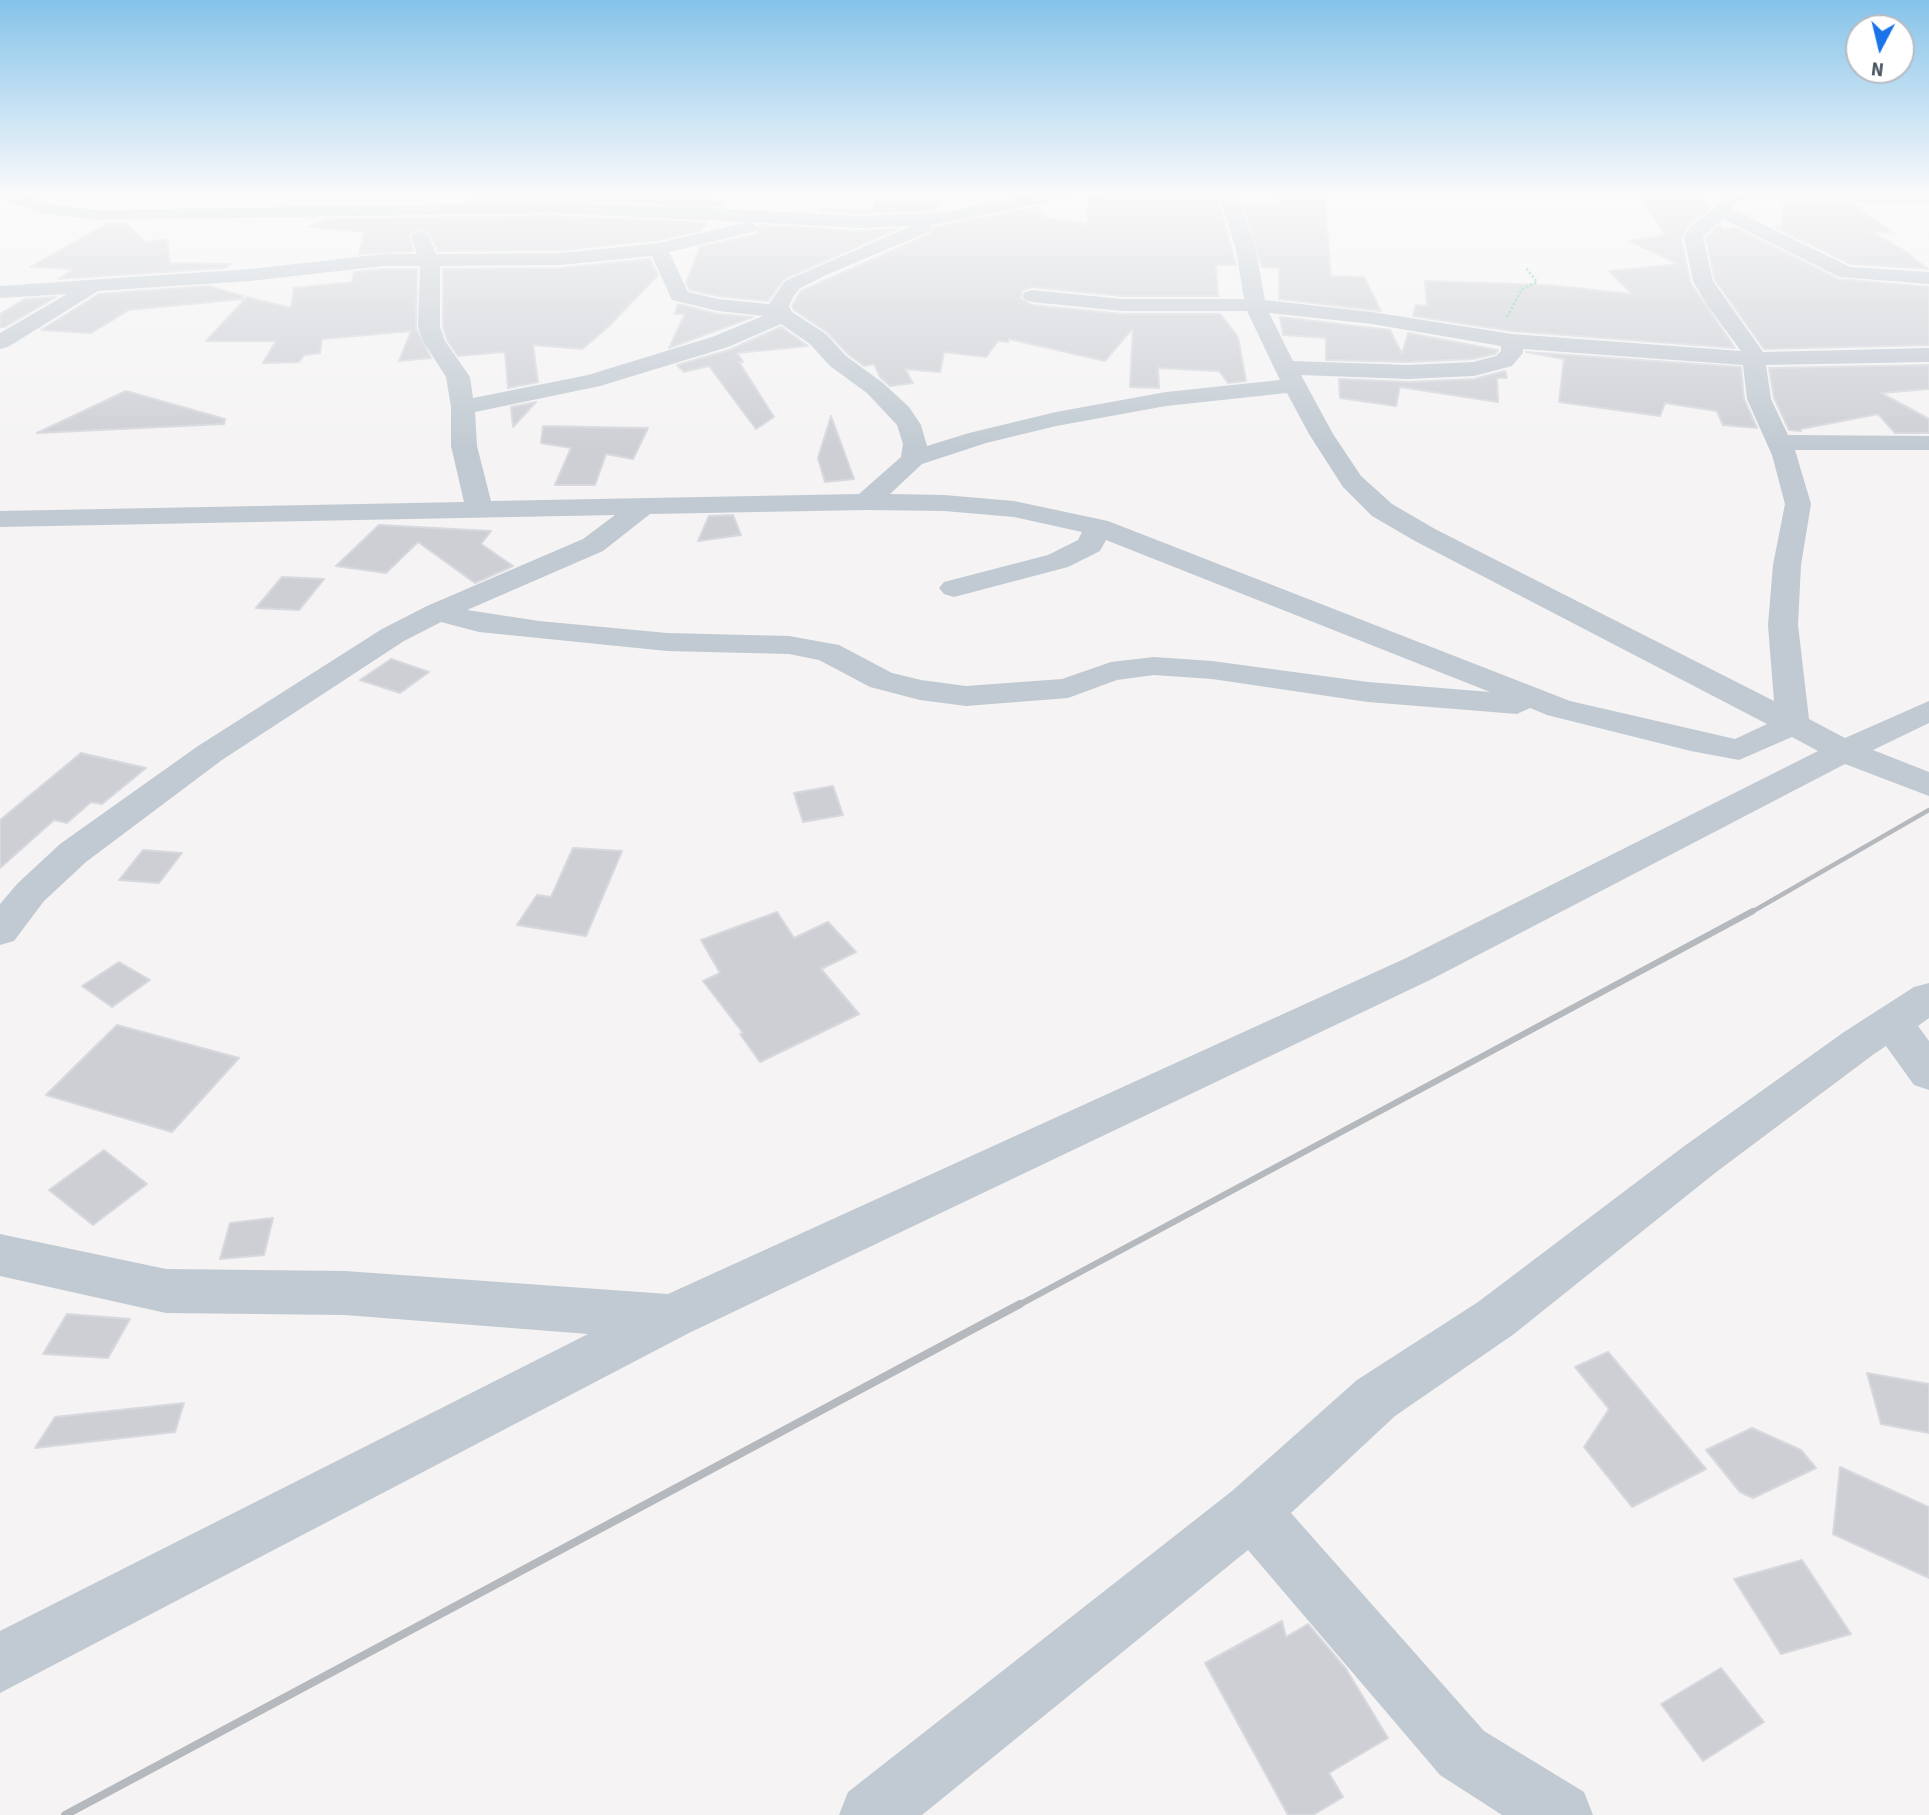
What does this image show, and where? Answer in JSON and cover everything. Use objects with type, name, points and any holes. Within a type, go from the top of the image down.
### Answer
[{"type":"street","points":[[0,292],[195,279]]},
{"type":"street","points":[[431,279],[429,327],[434,341],[458,377],[463,407],[464,446],[479,508]]},
{"type":"street","points":[[673,279],[678,296],[718,305],[781,313],[818,339],[838,362],[875,387],[900,412],[909,425],[915,444],[913,458]]},
{"type":"street","points":[[781,313],[783,296],[792,285],[804,279]]},
{"type":"street","points":[[1251,279],[1255,305],[1321,434],[1352,481],[1382,510],[1425,536],[1571,608],[1843,751],[1929,785]]},
{"type":"street","points":[[1703,279],[1717,305],[1752,350],[1759,399],[1793,475],[1798,504],[1787,565],[1783,625],[1793,724]]},
{"type":"street","points":[[0,342],[97,285]]},
{"type":"street","points":[[1032,296],[1122,305],[1255,305],[1372,318],[1512,341],[1754,359],[1929,355]]},
{"type":"street","points":[[463,407],[592,381],[720,342],[781,313]]},
{"type":"street","points":[[866,502],[913,458],[978,438],[1056,419],[1292,377],[1474,369],[1504,361],[1512,353],[1512,341]]},
{"type":"street","points":[[1777,442],[1929,443]]},
{"type":"street","points":[[0,519],[866,502],[981,505],[1014,509],[1098,527],[1559,708],[1691,741],[1739,750],[1793,724]]},
{"type":"street","points":[[0,930],[31,892],[73,853],[161,787],[393,635],[438,612],[593,545],[643,507]]},
{"type":"street","points":[[0,528],[29,518]]},
{"type":"street","points":[[954,588],[1058,561],[1090,545],[1098,527]]},
{"type":"street","points":[[438,612],[479,623],[539,630],[667,642],[789,645],[828,652],[881,680],[920,690],[966,695],[1018,694],[1068,688],[1111,671],[1154,666],[1212,670],[1368,692],[1559,708]]},
{"type":"street","points":[[0,1663],[671,1317],[1418,969],[1843,751],[1929,711]]},
{"type":"street","points":[[871,1815],[1252,1511],[1376,1398],[1496,1318],[1699,1160],[1859,1043],[1911,1010],[1929,1073]]},
{"type":"street","points":[[0,1255],[166,1292],[345,1293],[671,1317]]},
{"type":"street","points":[[1252,1511],[1462,1753],[1561,1815]]},
{"type":"path","points":[[1512,341],[1506,320],[1512,302],[1522,289],[1537,282],[1534,279]]},
{"type":"building","points":[[353,279],[417,279],[416,328],[431,358],[399,361],[411,331],[322,339],[320,353],[304,355],[299,362],[263,363],[276,341],[206,341],[247,297],[291,308],[294,288],[352,282]]},
{"type":"building","points":[[443,279],[654,279],[608,327],[582,349],[533,345],[538,382],[508,388],[505,352],[458,356],[447,340],[443,327]]},
{"type":"building","points":[[688,279],[785,279],[768,301],[690,290],[686,283]]},
{"type":"building","points":[[829,279],[1217,279],[1218,296],[1122,296],[1032,287],[1023,290],[1020,298],[1032,305],[1122,314],[1220,314],[1238,337],[1246,381],[1228,383],[1219,371],[1158,368],[1159,388],[1130,387],[1133,328],[1105,361],[1009,339],[1008,342],[998,341],[986,357],[944,352],[940,372],[905,369],[913,383],[890,386],[880,377],[874,364],[864,366],[827,332],[794,310],[792,306],[801,291]]},
{"type":"building","points":[[1279,279],[1365,279],[1381,311],[1279,299]]},
{"type":"building","points":[[1617,279],[1689,279],[1735,348],[1512,331],[1413,316],[1416,305],[1427,306],[1425,281],[1547,285],[1632,294]]},
{"type":"building","points":[[1837,279],[1929,287],[1929,345],[1764,349],[1715,280]]},
{"type":"building","points":[[208,286],[243,296],[243,299],[129,310],[91,333],[41,330],[99,294]]},
{"type":"building","points":[[56,297],[5,327],[0,327],[0,314],[25,299]]},
{"type":"building","points":[[678,304],[718,314],[753,317],[669,348],[685,314],[675,314]]},
{"type":"building","points":[[1280,317],[1390,330],[1402,354],[1408,333],[1498,350],[1495,354],[1473,359],[1408,362],[1326,360],[1326,338],[1283,335]]},
{"type":"building","points":[[781,327],[808,346],[737,353],[743,362],[739,362],[774,417],[756,429],[709,366],[684,372],[677,365],[729,350]]},
{"type":"building","points":[[1526,352],[1741,367],[1744,399],[1757,428],[1723,425],[1717,411],[1665,403],[1660,416],[1559,402],[1564,359]]},
{"type":"building","points":[[1929,365],[1929,389],[1881,393],[1929,419],[1929,433],[1895,433],[1878,414],[1801,431],[1789,430],[1774,398],[1769,368]]},
{"type":"building","points":[[1505,371],[1507,378],[1497,378],[1498,402],[1400,387],[1396,406],[1340,398],[1339,379],[1408,382],[1474,379]]},
{"type":"building","points":[[126,391],[225,419],[224,424],[37,433]]},
{"type":"building","points":[[536,402],[513,427],[511,407]]},
{"type":"building","points":[[831,416],[854,479],[825,482],[818,458]]},
{"type":"building","points":[[543,426],[648,428],[633,459],[606,454],[595,485],[555,485],[571,448],[541,443]]},
{"type":"building","points":[[733,515],[741,535],[698,541],[709,516]]},
{"type":"building","points":[[379,525],[491,531],[481,544],[513,566],[475,583],[418,542],[386,573],[336,566]]},
{"type":"building","points":[[282,577],[324,579],[299,610],[256,608]]},
{"type":"building","points":[[391,659],[429,672],[400,693],[360,680]]},
{"type":"building","points":[[81,753],[146,768],[102,804],[91,802],[67,823],[54,820],[0,868],[0,820]]},
{"type":"building","points":[[833,786],[843,815],[803,822],[794,793]]},
{"type":"building","points":[[573,848],[622,851],[586,936],[517,925],[537,895],[551,897]]},
{"type":"building","points":[[143,850],[182,853],[159,883],[119,880]]},
{"type":"building","points":[[777,912],[794,938],[828,922],[856,952],[821,969],[859,1014],[760,1062],[740,1034],[743,1033],[703,981],[720,973],[701,940]]},
{"type":"building","points":[[119,962],[150,980],[112,1007],[82,986]]},
{"type":"building","points":[[117,1025],[239,1058],[172,1132],[46,1095]]},
{"type":"building","points":[[104,1150],[147,1184],[93,1225],[49,1190]]},
{"type":"building","points":[[273,1218],[264,1255],[220,1259],[230,1223]]},
{"type":"building","points":[[67,1314],[130,1319],[108,1358],[43,1354]]},
{"type":"building","points":[[1608,1352],[1706,1469],[1632,1507],[1584,1447],[1609,1409],[1575,1367]]},
{"type":"building","points":[[1867,1373],[1929,1384],[1929,1433],[1881,1424]]},
{"type":"building","points":[[184,1403],[175,1432],[35,1448],[55,1417]]},
{"type":"building","points":[[1752,1428],[1801,1450],[1816,1468],[1753,1498],[1740,1492],[1706,1450]]},
{"type":"building","points":[[1840,1467],[1929,1507],[1929,1578],[1833,1534]]},
{"type":"building","points":[[1802,1560],[1851,1634],[1781,1654],[1734,1579]]},
{"type":"building","points":[[1282,1621],[1286,1637],[1308,1624],[1346,1669],[1388,1738],[1329,1773],[1343,1797],[1313,1815],[1288,1815],[1205,1663]]},
{"type":"building","points":[[1721,1668],[1764,1722],[1703,1761],[1661,1704]]},
{"type":"railway","points":[[1750,913],[1929,810]]},
{"type":"railway","points":[[1017,1306],[1753,911]]},
{"type":"railway","points":[[65,1815],[1020,1304]]}]
